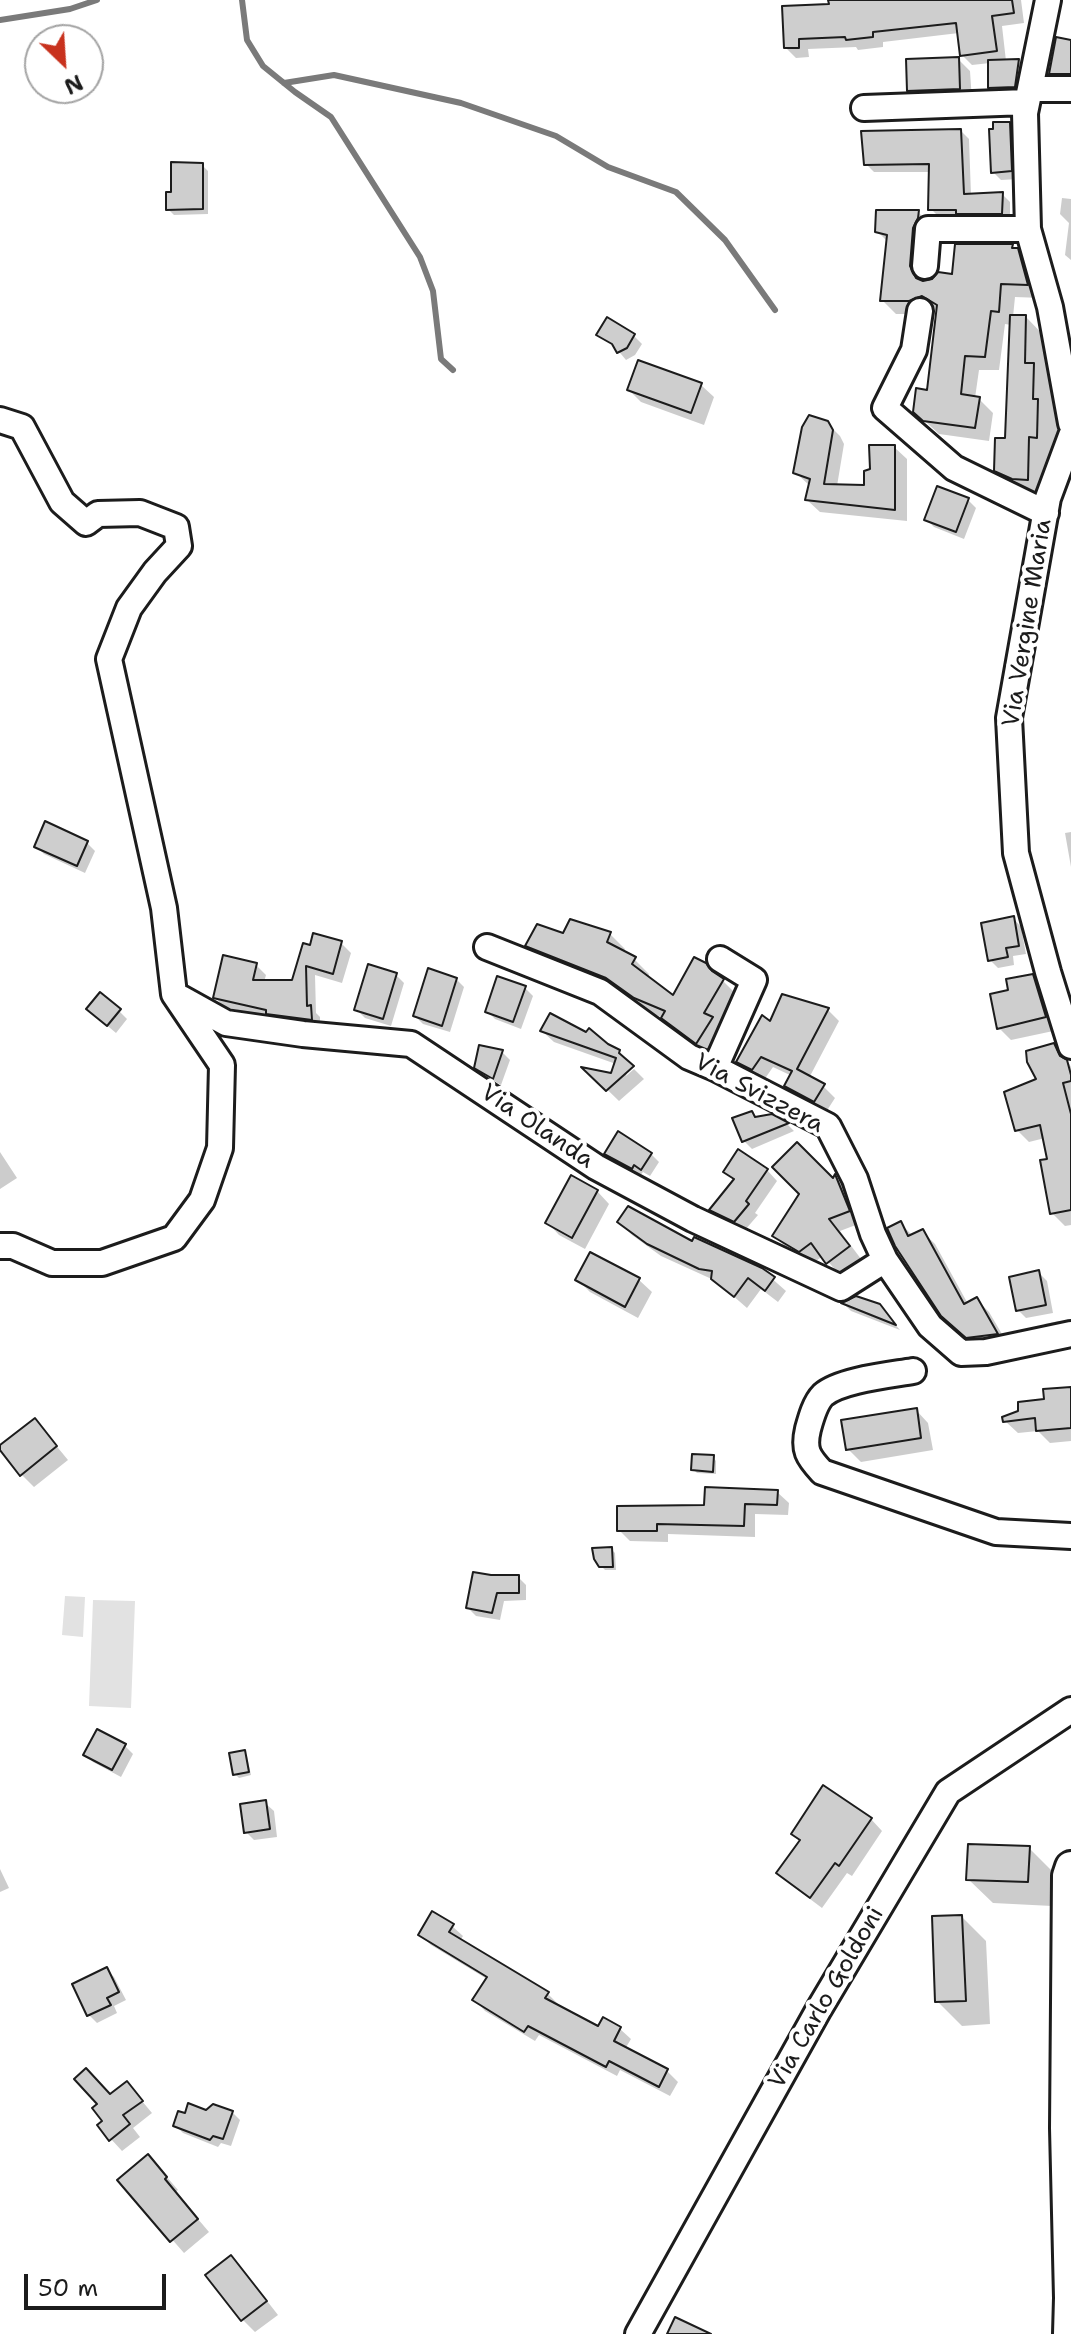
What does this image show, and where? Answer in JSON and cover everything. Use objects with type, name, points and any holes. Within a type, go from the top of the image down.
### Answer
[{"type":"main road","points":[[1069,2334],[1066,2115],[1068,1876],[1071,1867]]},
{"type":"street","points":[[1048,0],[1025,113],[1028,229],[1064,351],[1071,423]]},
{"type":"street","points":[[864,108],[1028,96],[1071,89]]},
{"type":"street","points":[[925,266],[928,229],[1028,229]]},
{"type":"street","points":[[920,311],[914,350],[885,408],[954,468],[1046,513]]},
{"type":"street","points":[[0,420],[22,427],[62,502],[86,523],[98,514],[140,513],[176,527],[179,546],[129,608],[109,659],[164,908],[174,994],[222,1065],[220,1148],[202,1200],[174,1238],[102,1263],[52,1263],[13,1246],[0,1246]]},
{"type":"street","name":"Via Vergine Maria","points":[[1071,436],[1048,498],[1009,718],[1016,853],[1071,1046]]},
{"type":"street","name":"Via Svizzera","points":[[487,947],[600,992],[689,1057],[828,1126],[855,1179],[885,1260],[930,1326],[961,1353],[986,1352],[1071,1334]]},
{"type":"street","points":[[715,1068],[754,980],[720,959]]},
{"type":"street","name":"Via Olanda","points":[[174,994],[226,1023],[411,1044],[596,1167],[693,1219],[841,1288],[885,1260]]},
{"type":"street","points":[[913,1371],[838,1387],[823,1396],[811,1414],[805,1442],[809,1458],[822,1472],[996,1532],[1071,1536]]},
{"type":"street","name":"Via Carlo Goldoni","points":[[638,2334],[819,2009],[948,1792],[1071,1710]]},
{"type":"shaded area","points":[[65,1596],[85,1597],[83,1637],[62,1635]]},
{"type":"shaded area","points":[[93,1600],[135,1601],[131,1708],[89,1706]]},
{"type":"building","points":[[828,0],[1012,0],[1014,13],[992,16],[997,51],[960,56],[956,23],[873,32],[873,37],[846,40],[845,37],[799,39],[799,48],[784,48],[782,6],[829,4]]},
{"type":"building","points":[[1056,37],[1071,40],[1071,74],[1049,74]]},
{"type":"building","points":[[959,57],[960,89],[907,91],[906,59]]},
{"type":"building","points":[[1019,59],[1015,87],[988,88],[988,60]]},
{"type":"building","points":[[993,122],[1010,122],[1012,171],[991,173],[989,129],[993,129]]},
{"type":"building","points":[[961,129],[964,194],[1003,192],[1002,214],[956,214],[956,210],[928,210],[929,164],[864,165],[861,131]]},
{"type":"building","points":[[171,162],[203,163],[203,209],[166,210],[166,192],[171,192]]},
{"type":"building","points":[[876,210],[919,210],[913,228],[910,266],[916,278],[923,281],[932,279],[938,272],[952,274],[955,244],[1013,244],[1012,248],[1018,248],[1028,285],[1001,284],[999,312],[991,311],[985,357],[965,356],[961,394],[980,397],[975,428],[923,421],[913,412],[916,388],[927,390],[937,305],[922,296],[909,301],[880,301],[887,235],[875,232]]},
{"type":"building","points":[[1010,315],[1026,315],[1025,363],[1034,363],[1033,399],[1038,399],[1037,438],[1029,437],[1028,480],[1012,479],[994,471],[995,438],[1005,438]]},
{"type":"building","points":[[607,317],[635,334],[627,348],[617,353],[612,344],[596,335]]},
{"type":"building","points":[[638,360],[702,383],[691,413],[627,390]]},
{"type":"building","points":[[809,415],[828,421],[833,430],[824,484],[864,485],[864,471],[870,469],[869,445],[895,445],[895,510],[805,500],[810,479],[793,473],[802,427]]},
{"type":"building","points":[[937,486],[969,498],[956,532],[924,520]]},
{"type":"building","points":[[45,821],[88,841],[77,866],[34,847]]},
{"type":"building","points":[[1014,916],[1019,946],[1006,948],[1008,957],[988,961],[981,923]]},
{"type":"building","points":[[570,919],[611,932],[607,942],[636,957],[632,964],[673,995],[694,957],[724,979],[704,1013],[713,1017],[696,1044],[661,1018],[665,1011],[634,998],[606,978],[525,946],[537,924],[563,933]]},
{"type":"building","points":[[313,933],[342,941],[333,974],[306,966],[307,1006],[311,1005],[312,1020],[266,1014],[266,1010],[213,998],[223,955],[257,963],[253,980],[292,980],[303,943],[310,945]]},
{"type":"building","points":[[368,964],[397,973],[383,1019],[354,1010]]},
{"type":"building","points":[[428,968],[457,978],[442,1026],[413,1016]]},
{"type":"building","points":[[1033,974],[1046,1017],[997,1029],[990,994],[1008,990],[1006,979]]},
{"type":"building","points":[[497,976],[526,986],[513,1022],[485,1012]]},
{"type":"building","points":[[100,992],[121,1009],[107,1026],[86,1009]]},
{"type":"building","points":[[782,994],[829,1008],[797,1069],[825,1084],[814,1102],[784,1086],[792,1071],[761,1057],[752,1070],[736,1062],[762,1015],[770,1021]]},
{"type":"building","points":[[550,1013],[586,1032],[589,1028],[620,1050],[619,1053],[634,1066],[606,1091],[581,1067],[611,1073],[616,1058],[540,1031]]},
{"type":"building","points":[[1054,1043],[1060,1056],[1067,1060],[1071,1075],[1071,1081],[1063,1083],[1071,1114],[1071,1210],[1050,1214],[1040,1160],[1047,1159],[1040,1125],[1015,1131],[1004,1092],[1036,1079],[1027,1062],[1026,1051]]},
{"type":"building","points":[[479,1045],[503,1050],[493,1079],[474,1068]]},
{"type":"building","points":[[752,1111],[755,1117],[772,1114],[789,1123],[742,1142],[732,1118]]},
{"type":"building","points":[[618,1131],[652,1153],[641,1170],[634,1165],[632,1169],[604,1154]]},
{"type":"building","points":[[797,1142],[833,1178],[835,1174],[850,1211],[829,1219],[850,1246],[826,1264],[811,1243],[799,1252],[772,1236],[799,1194],[772,1167]]},
{"type":"building","points":[[738,1149],[768,1169],[746,1201],[749,1204],[734,1222],[709,1210],[734,1179],[723,1172]]},
{"type":"building","points":[[571,1175],[598,1190],[572,1238],[545,1223]]},
{"type":"building","points":[[628,1206],[692,1241],[694,1237],[775,1277],[765,1291],[748,1278],[734,1297],[711,1279],[712,1271],[699,1269],[647,1244],[617,1222]]},
{"type":"building","points":[[901,1221],[908,1236],[923,1229],[964,1304],[977,1297],[998,1334],[966,1338],[941,1316],[895,1246],[887,1228]]},
{"type":"building","points":[[590,1252],[640,1278],[625,1307],[575,1280]]},
{"type":"building","points":[[1039,1270],[1046,1305],[1016,1311],[1009,1277]]},
{"type":"building","points":[[856,1296],[880,1304],[896,1325],[841,1303]]},
{"type":"building","points":[[1071,1387],[1071,1428],[1036,1431],[1035,1418],[1003,1422],[1002,1417],[1018,1411],[1018,1402],[1044,1399],[1043,1389]]},
{"type":"building","points":[[917,1408],[921,1438],[846,1450],[841,1420]]},
{"type":"building","points":[[35,1418],[57,1446],[20,1476],[0,1450],[0,1445]]},
{"type":"building","points":[[692,1454],[714,1455],[713,1472],[691,1470]]},
{"type":"building","points":[[705,1487],[778,1490],[777,1505],[745,1504],[744,1526],[657,1524],[657,1531],[617,1531],[617,1506],[704,1505]]},
{"type":"building","points":[[612,1547],[613,1567],[599,1567],[592,1548]]},
{"type":"building","points":[[473,1572],[519,1575],[519,1593],[497,1593],[492,1613],[466,1608]]},
{"type":"building","points":[[97,1729],[126,1744],[112,1770],[83,1755]]},
{"type":"building","points":[[245,1750],[249,1772],[233,1775],[229,1753]]},
{"type":"building","points":[[823,1785],[872,1818],[839,1866],[835,1863],[810,1898],[776,1873],[800,1840],[791,1834]]},
{"type":"building","points":[[266,1800],[270,1829],[244,1833],[240,1804]]},
{"type":"building","points":[[968,1844],[1030,1846],[1028,1882],[966,1880]]},
{"type":"building","points":[[432,1911],[454,1924],[449,1932],[549,1992],[545,1998],[598,2026],[603,2017],[621,2027],[614,2041],[668,2069],[659,2087],[609,2061],[606,2067],[528,2026],[524,2032],[472,2000],[487,1977],[418,1935]]},
{"type":"building","points":[[962,1915],[966,2001],[935,2002],[932,1916]]},
{"type":"building","points":[[107,1967],[119,1992],[107,1998],[111,2005],[87,2016],[72,1984]]},
{"type":"building","points":[[86,2068],[110,2094],[127,2081],[143,2101],[123,2115],[130,2124],[109,2141],[97,2125],[102,2121],[92,2108],[97,2104],[74,2079]]},
{"type":"building","points":[[188,2103],[206,2110],[213,2104],[233,2111],[223,2139],[213,2136],[210,2140],[173,2126],[178,2111],[185,2113]]},
{"type":"building","points":[[148,2154],[198,2219],[170,2242],[117,2180]]},
{"type":"building","points":[[231,2255],[267,2301],[241,2321],[205,2275]]},
{"type":"building","points":[[675,2317],[711,2334],[667,2334]]},
{"type":"waterway","points":[[0,20],[70,9],[97,0]]},
{"type":"waterway","points":[[242,0],[247,40],[263,66],[331,117],[420,257],[433,291],[441,359],[453,370]]},
{"type":"waterway","points":[[284,83],[334,75],[461,103],[556,136],[608,167],[676,192],[725,240],[775,310]]}]
